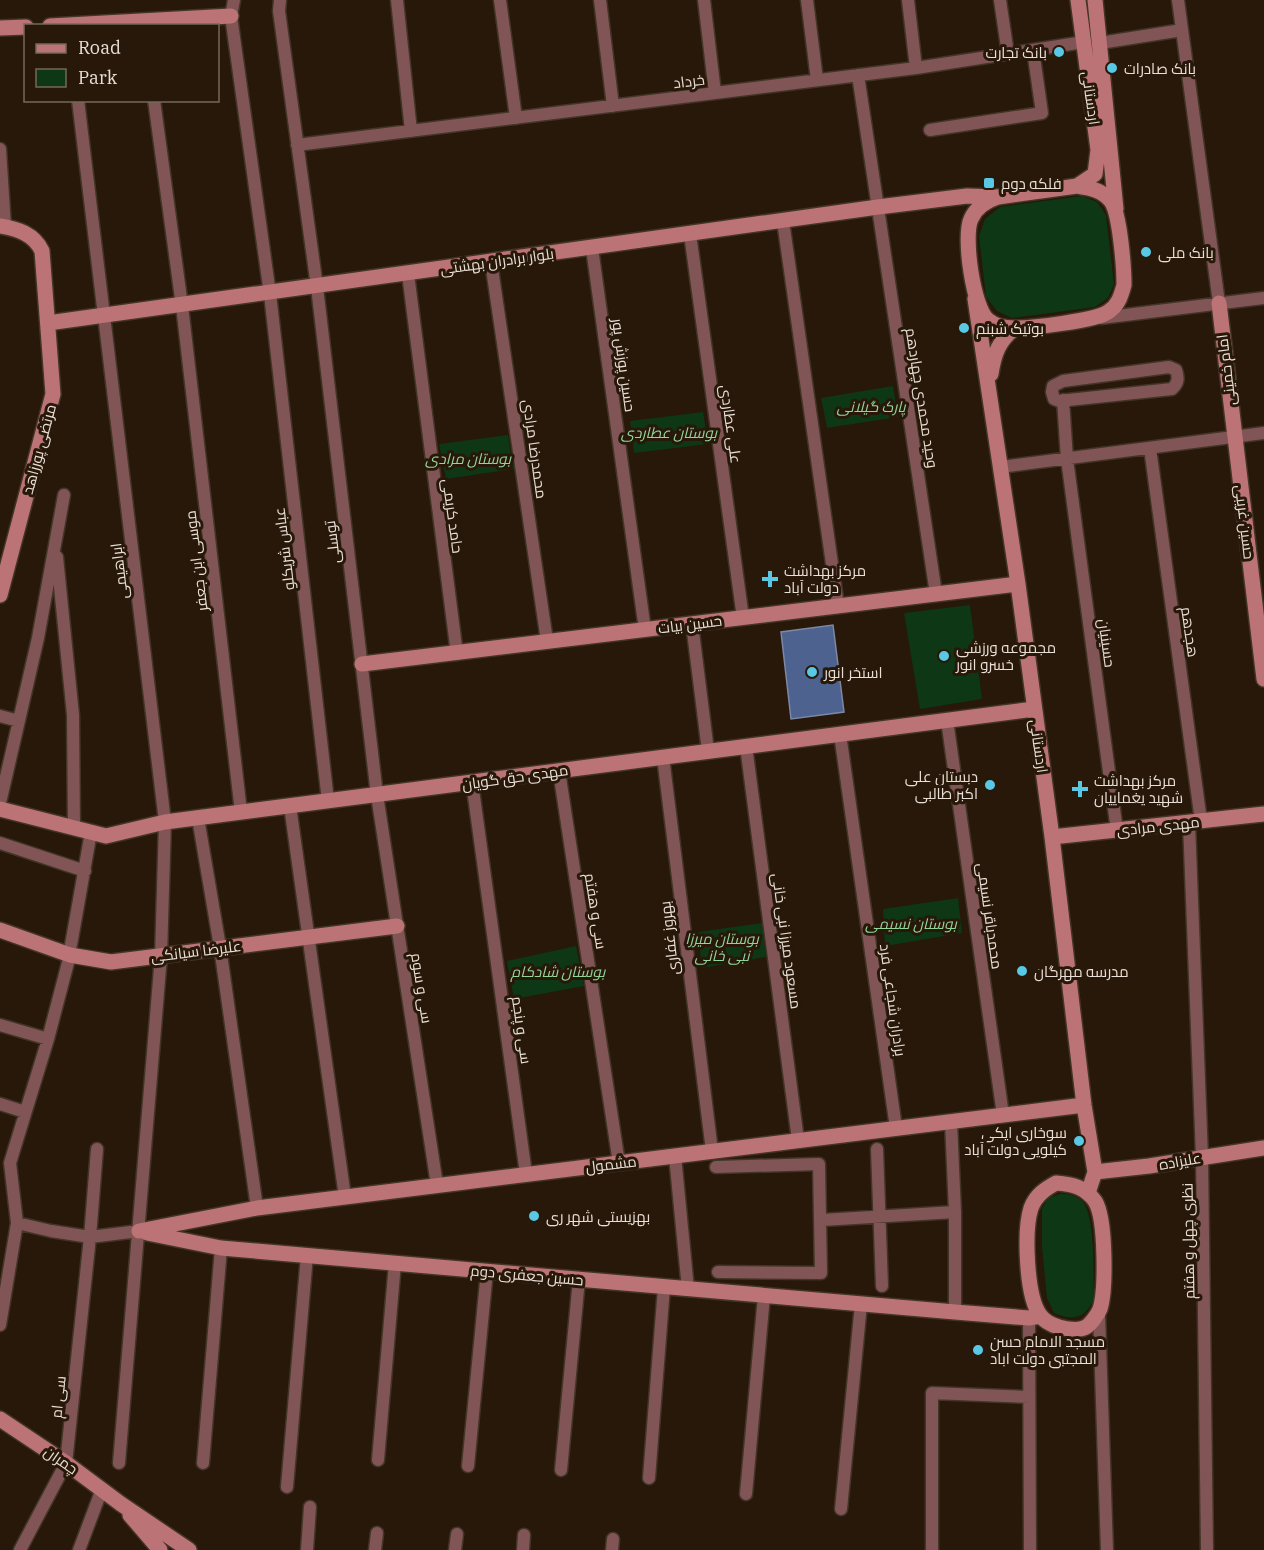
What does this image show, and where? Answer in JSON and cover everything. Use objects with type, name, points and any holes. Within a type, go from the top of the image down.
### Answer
[{"type":"street","name":"عباس شریکلو","points":[[234,0],[231,16],[270,294],[328,801]]},
{"type":"street","name":"توسلی","points":[[280,0],[279,11],[317,287],[377,795]]},
{"type":"street","points":[[397,0],[411,131]]},
{"type":"street","points":[[500,0],[516,118]]},
{"type":"street","points":[[600,0],[613,106]]},
{"type":"street","points":[[704,0],[715,93]]},
{"type":"street","points":[[807,0],[817,80]]},
{"type":"street","points":[[908,0],[916,68]]},
{"type":"street","points":[[1000,0],[1008,54]]},
{"type":"street","name":"اردستانی","points":[[1077,186],[1095,174],[1098,165],[1098,150],[1078,0]]},
{"type":"street","name":"اردستانی","points":[[1095,0],[1116,213]]},
{"type":"street","points":[[1178,0],[1219,303]]},
{"type":"street","points":[[106,24],[231,16]]},
{"type":"street","points":[[0,28],[24,27]]},
{"type":"street","points":[[1100,42],[1182,30]]},
{"type":"street","name":"خرداد","points":[[297,145],[916,68],[1084,42]]},
{"type":"street","points":[[930,130],[1042,113],[1033,50]]},
{"type":"street","name":"وحید محمدی چهاردهم","points":[[858,75],[936,594]]},
{"type":"street","name":"ابراهیمی","points":[[78,102],[165,822],[161,956],[119,1463]]},
{"type":"street","name":"موسی ابن جعفر","points":[[154,102],[182,306],[241,812]]},
{"type":"street","points":[[0,149],[2,227]]},
{"type":"street","points":[[1096,318],[1115,307],[1124,285],[1116,213],[1111,202],[1092,189],[1077,186],[998,197],[987,201],[976,210],[968,236],[975,298],[980,311],[988,321],[1001,327],[1015,328],[1264,298]]},
{"type":"street","name":"بلوار برادران بهشتی","points":[[48,323],[270,294],[878,207],[967,196],[998,197]]},
{"type":"street","points":[[947,199],[968,210],[972,218]]},
{"type":"street","points":[[783,221],[838,606]]},
{"type":"street","name":"مرتضی پورزاهد","points":[[0,595],[53,394],[42,251],[38,242],[28,234],[2,227]]},
{"type":"street","name":"علی عطاردی","points":[[690,234],[742,618]]},
{"type":"street","name":"حسین پوزش پور","points":[[592,248],[645,630]]},
{"type":"street","name":"محمدرضا مرادی","points":[[492,262],[547,641]]},
{"type":"street","name":"حامد کریمی","points":[[408,274],[457,654]]},
{"type":"street","name":"اردستانی","points":[[975,298],[1018,584],[1052,837],[1084,1105],[1095,1172],[1088,1193]]},
{"type":"street","name":"امام خمینی","points":[[1219,303],[1234,436]]},
{"type":"street","points":[[989,386],[996,351],[1001,341],[1015,328]]},
{"type":"street","name":"حسینیان","points":[[1169,367],[1176,370],[1178,376],[1178,383],[1172,389],[1062,400],[1054,399],[1052,392],[1053,386],[1063,381],[1169,367]]},
{"type":"street","name":"حسینیان","points":[[1062,400],[1067,459],[1117,831]]},
{"type":"street","points":[[1001,467],[1264,433]]},
{"type":"street","name":"حسین غریبی","points":[[1234,436],[1264,679]]},
{"type":"street","name":"هجدهم","points":[[1150,448],[1195,822]]},
{"type":"street","points":[[0,803],[38,638],[64,495]]},
{"type":"street","points":[[55,544],[73,715],[74,828]]},
{"type":"street","name":"حسین بیات","points":[[362,664],[1018,584]]},
{"type":"street","points":[[692,624],[708,751]]},
{"type":"street","name":"مهدی حق گویان","points":[[0,809],[106,836],[165,822],[1034,709]]},
{"type":"street","points":[[0,716],[19,721]]},
{"type":"street","name":"محمدباقر نسیمی","points":[[947,720],[1003,1115]]},
{"type":"street","name":"برادران شجاعی فرد","points":[[840,734],[896,1128]]},
{"type":"street","name":"مسعود میرزا نبی خانی","points":[[746,746],[798,1140]]},
{"type":"street","name":"بهروز غفاری","points":[[663,757],[712,1151]]},
{"type":"street","name":"سی و هفتم","points":[[559,771],[620,1163]]},
{"type":"street","name":"سی و پنجم","points":[[472,782],[526,1174]]},
{"type":"street","name":"سی و سوم","points":[[377,795],[436,1185]]},
{"type":"street","points":[[290,806],[345,1197]]},
{"type":"street","name":"مهدی مرادی","points":[[1052,837],[1264,814]]},
{"type":"street","points":[[198,818],[220,947],[257,1208]]},
{"type":"street","name":"نظری چهل و هفتم","points":[[1195,822],[1207,1550]]},
{"type":"street","points":[[0,1325],[17,1223],[10,1163],[48,1039],[70,950],[91,832]]},
{"type":"street","points":[[0,843],[85,871]]},
{"type":"street","name":"علیرضا سیانکی","points":[[0,930],[111,962],[397,926]]},
{"type":"street","points":[[0,1025],[48,1039]]},
{"type":"street","points":[[0,1104],[26,1112]]},
{"type":"street","name":"مشمول","points":[[139,1231],[257,1208],[1084,1105]]},
{"type":"street","points":[[951,1122],[955,1212],[955,1312]]},
{"type":"street","name":"علیزاده","points":[[1095,1172],[1264,1148]]},
{"type":"street","name":"سی ام","points":[[20,1550],[66,1462],[97,1149]]},
{"type":"street","points":[[877,1149],[882,1286]]},
{"type":"street","points":[[675,1156],[688,1289]]},
{"type":"street","points":[[0,1173],[10,1163]]},
{"type":"street","points":[[716,1167],[819,1164],[822,1220],[821,1274],[718,1272]]},
{"type":"street","points":[[1030,1550],[1029,1397],[1035,1317],[1030,1279],[1028,1223],[1032,1207],[1042,1191],[1056,1183],[1073,1184],[1088,1193],[1097,1204],[1102,1232],[1103,1296],[1099,1313],[1107,1550]]},
{"type":"street","points":[[822,1220],[955,1212]]},
{"type":"street","name":"حسین جعفری دوم","points":[[17,1223],[90,1237],[139,1231],[221,1248],[764,1296],[1035,1317]]},
{"type":"street","points":[[203,1463],[221,1248]]},
{"type":"street","points":[[287,1487],[307,1256]]},
{"type":"street","points":[[378,1460],[395,1263]]},
{"type":"street","points":[[468,1466],[487,1271]]},
{"type":"street","points":[[561,1470],[579,1279]]},
{"type":"street","points":[[649,1478],[664,1287]]},
{"type":"street","points":[[746,1494],[764,1296]]},
{"type":"street","points":[[841,1509],[861,1304]]},
{"type":"street","points":[[1035,1317],[1068,1329],[1086,1327],[1099,1313]]},
{"type":"street","points":[[932,1550],[932,1393],[1029,1397]]},
{"type":"street","name":"چمران","points":[[2,1424],[66,1462],[121,1504]]},
{"type":"street","points":[[80,1550],[102,1489]]},
{"type":"street","points":[[121,1504],[160,1550]]},
{"type":"street","points":[[121,1504],[189,1550]]},
{"type":"street","points":[[307,1550],[310,1508]]},
{"type":"street","points":[[375,1550],[376,1533]]},
{"type":"street","points":[[455,1550],[457,1534]]},
{"type":"street","points":[[523,1550],[524,1535]]},
{"type":"green space","points":[[1082,196],[1097,202],[1106,215],[1114,284],[1108,298],[1095,307],[1012,318],[997,311],[986,297],[979,236],[985,219],[1000,207]]},
{"type":"green space","name":"پارک گیلانی","points":[[893,386],[898,417],[827,428],[821,398]]},
{"type":"green space","name":"بوستان عطاردی","points":[[703,412],[708,444],[634,453],[630,421]]},
{"type":"green space","name":"بوستان مرادی","points":[[508,435],[513,469],[446,479],[439,444]]},
{"type":"green space","name":"مجموعه ورزشی خسرو انور","points":[[970,605],[982,699],[920,709],[904,613]]},
{"type":"green space","name":"بوستان نسیمی","points":[[958,898],[962,933],[885,946],[883,909]]},
{"type":"green space","name":"بوستان میرزا نبی خانی","points":[[762,923],[766,957],[702,968],[698,932]]},
{"type":"green space","name":"بوستان شادکام","points":[[576,946],[584,986],[514,999],[507,961]]},
{"type":"green space","points":[[1060,1194],[1072,1195],[1082,1201],[1090,1220],[1092,1233],[1094,1299],[1087,1311],[1073,1317],[1054,1313],[1047,1298],[1042,1247],[1042,1208],[1048,1198]]},
{"type":"water","name":"استخر انور","points":[[833,625],[844,712],[791,719],[781,632]]},
{"type":"place","name":"بانک تجارت","points":[[1059,52]]},
{"type":"place","name":"بانک صادرات","points":[[1112,68]]},
{"type":"place","name":"فلکه دوم","points":[[989,183]]},
{"type":"place","name":"بانک ملی","points":[[1146,252]]},
{"type":"place","name":"بوتیک شبنم","points":[[964,328]]},
{"type":"place","name":"مرکز بهداشت دولت آباد","points":[[770,579]]},
{"type":"place","name":"مجموعه ورزشی خسرو انور","points":[[944,656]]},
{"type":"place","name":"استخر انور","points":[[812,672]]},
{"type":"place","name":"دبستان علی اکبر طالبی","points":[[990,785]]},
{"type":"place","name":"مرکز بهداشت شهید یغماییان","points":[[1080,789]]},
{"type":"place","name":"مدرسه مهرگان","points":[[1022,971]]},
{"type":"place","name":"سوخاری ایکی کیلویی دولت آباد","points":[[1079,1141]]},
{"type":"place","name":"بهزیستی شهر ری","points":[[534,1216]]},
{"type":"place","name":"مسجد الامام حسن المجتبى دولت اباد","points":[[978,1350]]}]
